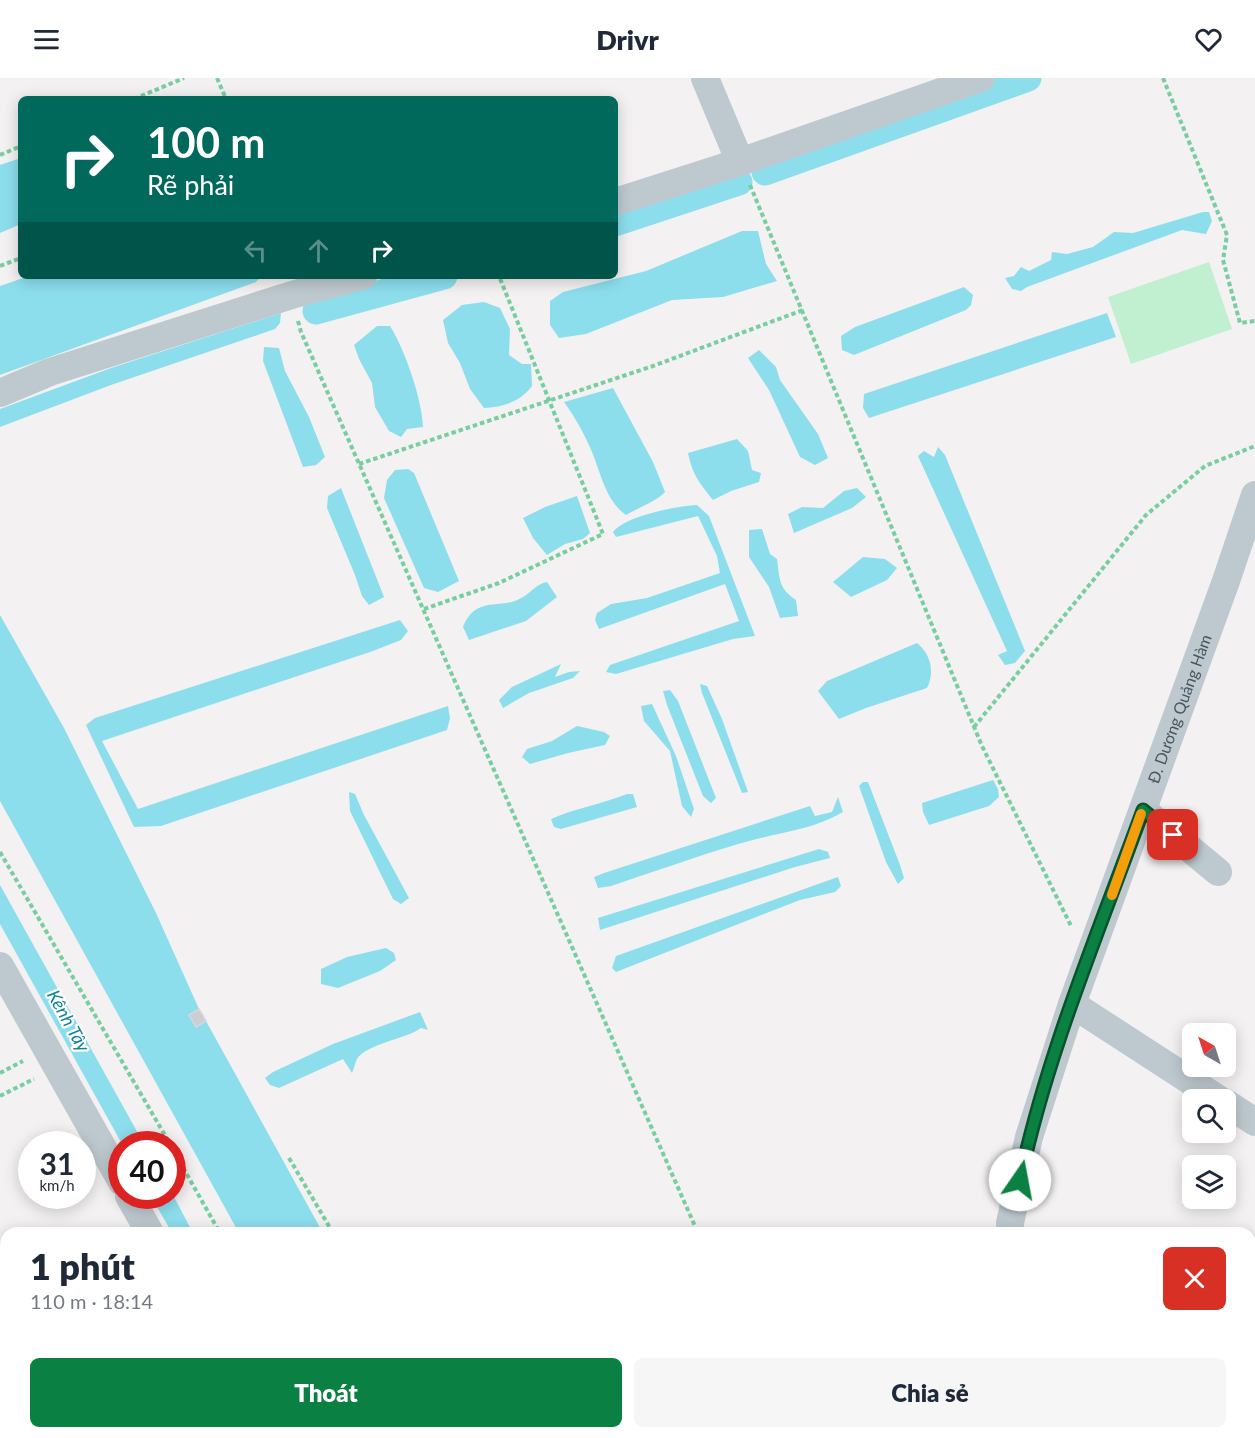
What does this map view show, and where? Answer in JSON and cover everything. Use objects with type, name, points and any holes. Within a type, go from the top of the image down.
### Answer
[{"type":"street","points":[[705,78],[740,162]]},
{"type":"street","points":[[618,201],[740,162],[981,78]]},
{"type":"street","points":[[0,393],[50,372],[295,294],[352,279]]},
{"type":"street","name":"Đ. Dương Quảng Hàm","points":[[1010,1227],[1029,1137],[1072,1004],[1226,581],[1255,495]]},
{"type":"street","points":[[1143,810],[1218,872]]},
{"type":"street","points":[[0,966],[108,1157]]},
{"type":"street","points":[[1072,1004],[1203,1089]]},
{"type":"street","points":[[1236,1110],[1255,1122]]},
{"type":"street","points":[[136,1209],[147,1227]]},
{"type":"path","points":[[141,96],[184,78]]},
{"type":"path","points":[[217,78],[225,96]]},
{"type":"path","points":[[1163,78],[1227,235],[1223,260],[1240,323],[1255,321]]},
{"type":"path","points":[[0,155],[18,147]]},
{"type":"path","points":[[740,162],[982,746],[1088,960]]},
{"type":"path","points":[[0,266],[18,259]]},
{"type":"path","points":[[424,609],[499,583],[603,534],[500,279]]},
{"type":"path","points":[[295,294],[301,332],[695,1227]]},
{"type":"path","points":[[359,464],[653,366],[803,310]]},
{"type":"path","points":[[974,727],[1146,515],[1205,466],[1255,446]]},
{"type":"path","points":[[0,852],[162,1131]]},
{"type":"path","points":[[0,1096],[57,1067]]},
{"type":"path","points":[[289,1158],[329,1227]]},
{"type":"path","points":[[186,1173],[217,1227]]},
{"type":"green space","points":[[1209,262],[1232,329],[1131,364],[1108,297]]},
{"type":"water","points":[[18,159],[18,225],[0,233],[0,165]]},
{"type":"water","points":[[1209,212],[1212,221],[1206,234],[1182,230],[1021,291],[1012,289],[1005,278],[1014,276],[1021,267],[1029,271],[1051,260],[1052,252],[1067,254],[1093,247],[1114,232],[1133,233]]},
{"type":"water","points":[[742,231],[758,231],[766,264],[777,281],[723,297],[672,300],[586,334],[559,338],[550,325],[550,301],[563,292],[646,271]]},
{"type":"water","points":[[20,279],[258,279],[256,282],[0,375],[0,286]]},
{"type":"water","points":[[964,287],[973,295],[971,305],[966,310],[854,355],[842,350],[841,336],[855,327]]},
{"type":"water","points":[[484,302],[500,308],[510,329],[509,355],[522,364],[531,364],[532,386],[511,403],[484,408],[470,389],[460,363],[448,343],[443,320],[462,305]]},
{"type":"water","points":[[281,313],[280,323],[275,329],[111,385],[0,427],[0,409],[111,368]]},
{"type":"water","points":[[1107,313],[1116,337],[869,418],[863,408],[864,394]]},
{"type":"water","points":[[377,326],[390,326],[396,336],[412,375],[420,403],[423,427],[407,429],[401,437],[389,431],[375,407],[372,383],[354,345]]},
{"type":"water","points":[[264,347],[279,348],[285,371],[309,417],[325,457],[316,465],[303,467],[263,361]]},
{"type":"water","points":[[759,350],[776,367],[780,380],[818,434],[828,458],[815,465],[800,457],[769,390],[748,358]]},
{"type":"water","points":[[613,388],[653,462],[665,492],[626,515],[609,495],[586,439],[564,402]]},
{"type":"water","points":[[737,439],[748,451],[752,470],[761,473],[759,482],[731,491],[713,500],[697,478],[688,453]]},
{"type":"water","points":[[938,447],[945,455],[1025,651],[1015,663],[1005,665],[998,655],[1007,651],[918,456],[924,451],[934,457]]},
{"type":"water","points":[[408,469],[414,473],[459,581],[438,592],[424,588],[384,498],[387,480],[395,470]]},
{"type":"water","points":[[341,488],[384,597],[369,605],[362,596],[327,508],[328,496]]},
{"type":"water","points":[[857,488],[866,497],[852,508],[794,533],[788,514],[802,507],[823,508],[844,491]]},
{"type":"water","points":[[577,496],[590,533],[583,539],[565,544],[547,555],[533,538],[523,518],[545,507]]},
{"type":"water","points":[[697,505],[709,516],[755,636],[733,639],[616,674],[606,672],[610,665],[739,621],[725,584],[599,629],[595,620],[597,613],[611,604],[647,598],[720,573],[717,556],[698,516],[616,537],[613,532],[628,521],[640,517],[677,507]]},
{"type":"water","points":[[762,529],[770,554],[777,559],[783,587],[796,600],[798,616],[780,618],[769,587],[749,557],[749,530]]},
{"type":"water","points":[[863,557],[885,559],[897,568],[887,580],[851,597],[833,582]]},
{"type":"water","points":[[547,582],[557,597],[526,621],[469,640],[463,627],[475,610],[515,601],[540,584]]},
{"type":"water","points":[[0,615],[64,728],[156,913],[199,1009],[189,1015],[196,1027],[206,1021],[320,1227],[236,1227],[186,1137],[186,1131],[183,1131],[0,801]]},
{"type":"water","points":[[400,620],[408,631],[401,640],[102,741],[138,809],[448,706],[450,718],[447,730],[161,826],[134,827],[86,725],[95,718]]},
{"type":"water","points":[[917,643],[926,653],[930,664],[931,676],[927,688],[839,719],[818,691],[827,681]]},
{"type":"water","points":[[561,664],[555,677],[580,671],[573,678],[529,693],[503,708],[499,700],[512,687]]},
{"type":"water","points":[[700,684],[707,686],[722,719],[748,792],[742,793]]},
{"type":"water","points":[[670,690],[678,701],[716,798],[711,803],[703,796],[667,705],[663,691]]},
{"type":"water","points":[[652,704],[676,756],[694,809],[691,817],[682,806],[670,751],[644,721],[641,706]]},
{"type":"water","points":[[577,726],[604,732],[610,736],[605,745],[530,764],[522,757],[527,749],[552,741]]},
{"type":"water","points":[[993,780],[999,797],[989,806],[929,825],[922,803]]},
{"type":"water","points":[[863,782],[868,782],[900,865],[904,878],[898,884],[886,862],[859,786]]},
{"type":"water","points":[[349,792],[355,794],[409,898],[401,904],[393,899],[350,811]]},
{"type":"water","points":[[633,794],[637,807],[561,829],[554,827],[551,819]]},
{"type":"water","points":[[838,797],[843,812],[818,823],[751,840],[611,886],[598,888],[594,877],[810,806],[815,816],[832,812]]},
{"type":"water","points":[[819,849],[828,852],[830,858],[795,867],[600,930],[598,918]]},
{"type":"water","points":[[838,877],[841,886],[835,892],[800,900],[616,972],[612,968],[616,956]]},
{"type":"water","name":"Kênh Tây","points":[[0,885],[137,1131],[115,1131],[0,924]]},
{"type":"water","points":[[386,948],[394,953],[396,960],[380,971],[338,988],[321,984],[321,969],[347,957]]},
{"type":"water","points":[[420,1012],[428,1030],[421,1028],[369,1049],[357,1059],[352,1073],[343,1059],[279,1088],[270,1085],[265,1078],[333,1044]]},
{"type":"water","points":[[158,1209],[180,1209],[190,1227],[169,1227]]},
{"type":"building","points":[[199,1009],[206,1021],[196,1027],[189,1015]]},
{"type":"waterway","points":[[765,172],[1028,78]]},
{"type":"waterway","points":[[618,222],[739,182]]},
{"type":"waterway","points":[[316,311],[433,279]]},
{"type":"slow traffic","points":[[1112,895],[1141,814]]},
{"type":"route","points":[[1020,1180],[1029,1137],[1072,1004],[1143,810],[1173,835]]}]
